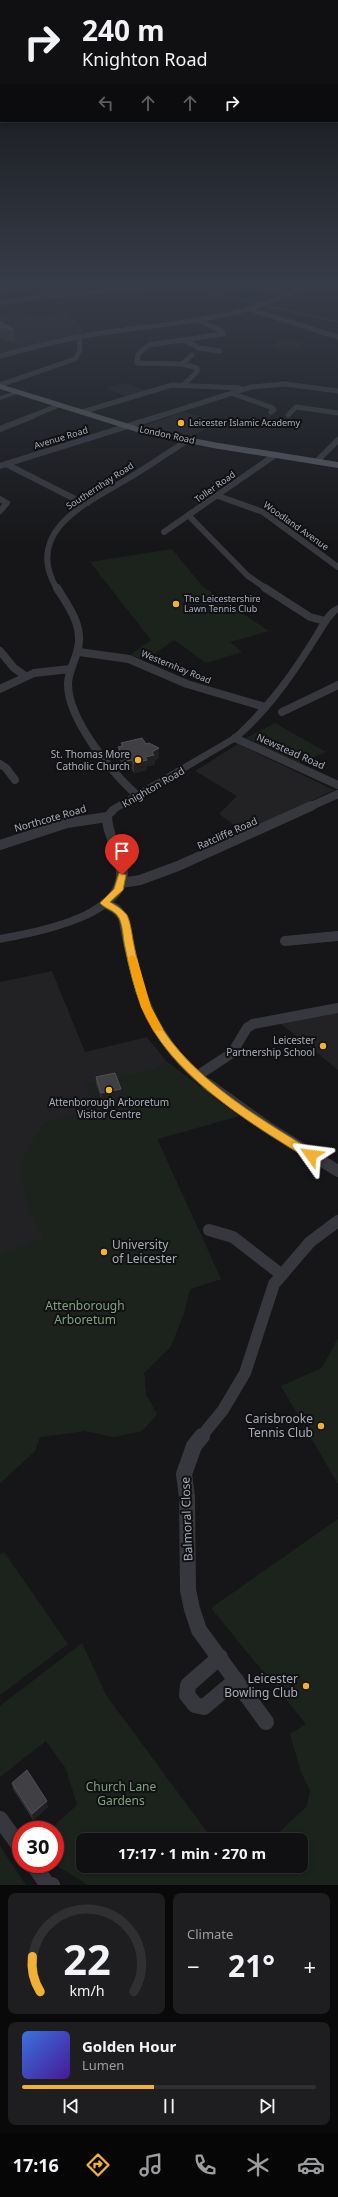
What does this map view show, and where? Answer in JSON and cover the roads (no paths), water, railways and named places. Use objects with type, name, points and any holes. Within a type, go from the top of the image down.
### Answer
[{"type":"main road","name":"London Road","points":[[0,385],[127,426],[188,440],[338,465]]},
{"type":"street","points":[[0,385],[47,369]]},
{"type":"street","points":[[184,384],[198,369]]},
{"type":"street","points":[[82,412],[166,386],[184,384],[246,388],[285,384],[338,391]]},
{"type":"street","name":"Avenue Road","points":[[3,465],[246,388]]},
{"type":"street","points":[[0,398],[19,392]]},
{"type":"street","points":[[231,393],[273,408],[274,410],[271,412]]},
{"type":"street","points":[[0,429],[59,405]]},
{"type":"street","points":[[288,415],[296,407],[338,413]]},
{"type":"street","name":"Southernhay Road","points":[[138,796],[118,777],[75,712],[68,693],[70,669],[78,652],[80,640],[78,628],[71,609],[52,581],[48,567],[47,553],[49,544],[60,525],[88,503],[188,440]]},
{"type":"street","points":[[316,461],[338,440]]},
{"type":"street","name":"Toller Road","points":[[164,532],[275,455]]},
{"type":"street","points":[[3,465],[77,500],[88,503]]},
{"type":"street","name":"Woodland Avenue","points":[[218,496],[263,512],[338,567]]},
{"type":"street","points":[[0,499],[7,503],[1,510]]},
{"type":"street","points":[[189,516],[248,576],[310,617],[325,621]]},
{"type":"street","name":"Knighton Road","points":[[107,817],[114,809],[235,738],[249,727],[308,649],[325,621],[337,610]]},
{"type":"street","points":[[0,651],[14,668],[24,675]]},
{"type":"street","name":"Westernhay Road","points":[[78,652],[109,655],[129,659],[187,684],[233,699],[265,707]]},
{"type":"street","points":[[0,689],[24,675],[45,670],[70,669]]},
{"type":"street","points":[[282,712],[338,685]]},
{"type":"street","name":"Newstead Road","points":[[235,738],[338,785]]},
{"type":"street","points":[[0,764],[6,768],[15,780]]},
{"type":"street","name":"Ratcliffe Road","points":[[121,882],[140,880],[178,866],[337,796]]},
{"type":"street","points":[[0,939],[65,924],[80,918],[105,903],[118,890],[121,882],[120,861],[108,829],[107,817]]},
{"type":"street","name":"Northcote Road","points":[[0,845],[56,827],[91,818],[107,817]]},
{"type":"street","points":[[105,903],[116,909],[123,917],[139,986],[154,1022],[171,1050],[197,1076],[271,1131],[338,1171]]},
{"type":"street","points":[[285,941],[338,936]]},
{"type":"street","points":[[197,1076],[232,1053],[247,1028],[253,1024],[338,1008]]},
{"type":"street","name":"Balmoral Close","points":[[266,1722],[199,1630],[188,1590],[187,1498],[184,1474],[194,1446],[223,1410],[245,1373],[274,1284],[310,1242],[338,1221]]},
{"type":"street","points":[[210,1230],[234,1237],[282,1275]]},
{"type":"street","points":[[220,1657],[188,1685],[187,1695],[195,1705],[204,1707],[236,1680]]},
{"type":"street","points":[[0,1819],[12,1836]]},
{"type":"street","points":[[39,1873],[47,1884],[52,1885]]},
{"type":"place","name":"Leicester Islamic Academy","points":[[181,423]]},
{"type":"place","name":"The Leicestershire Lawn Tennis Club","points":[[176,604]]},
{"type":"place","name":"St. Thomas More Catholic Church","points":[[138,760]]},
{"type":"place","name":"Leicester Partnership School","points":[[323,1046]]},
{"type":"place","name":"Attenborough Arboretum Visitor Centre","points":[[109,1090]]},
{"type":"place","name":"University of Leicester","points":[[104,1252]]},
{"type":"place","name":"Carisbrooke Tennis Club","points":[[321,1426]]},
{"type":"place","name":"Leicester Bowling Club","points":[[306,1686]]},
{"type":"park label","name":"Attenborough Arboretum","points":[[85,1313]]},
{"type":"park label","name":"Church Lane Gardens","points":[[121,1794]]}]
